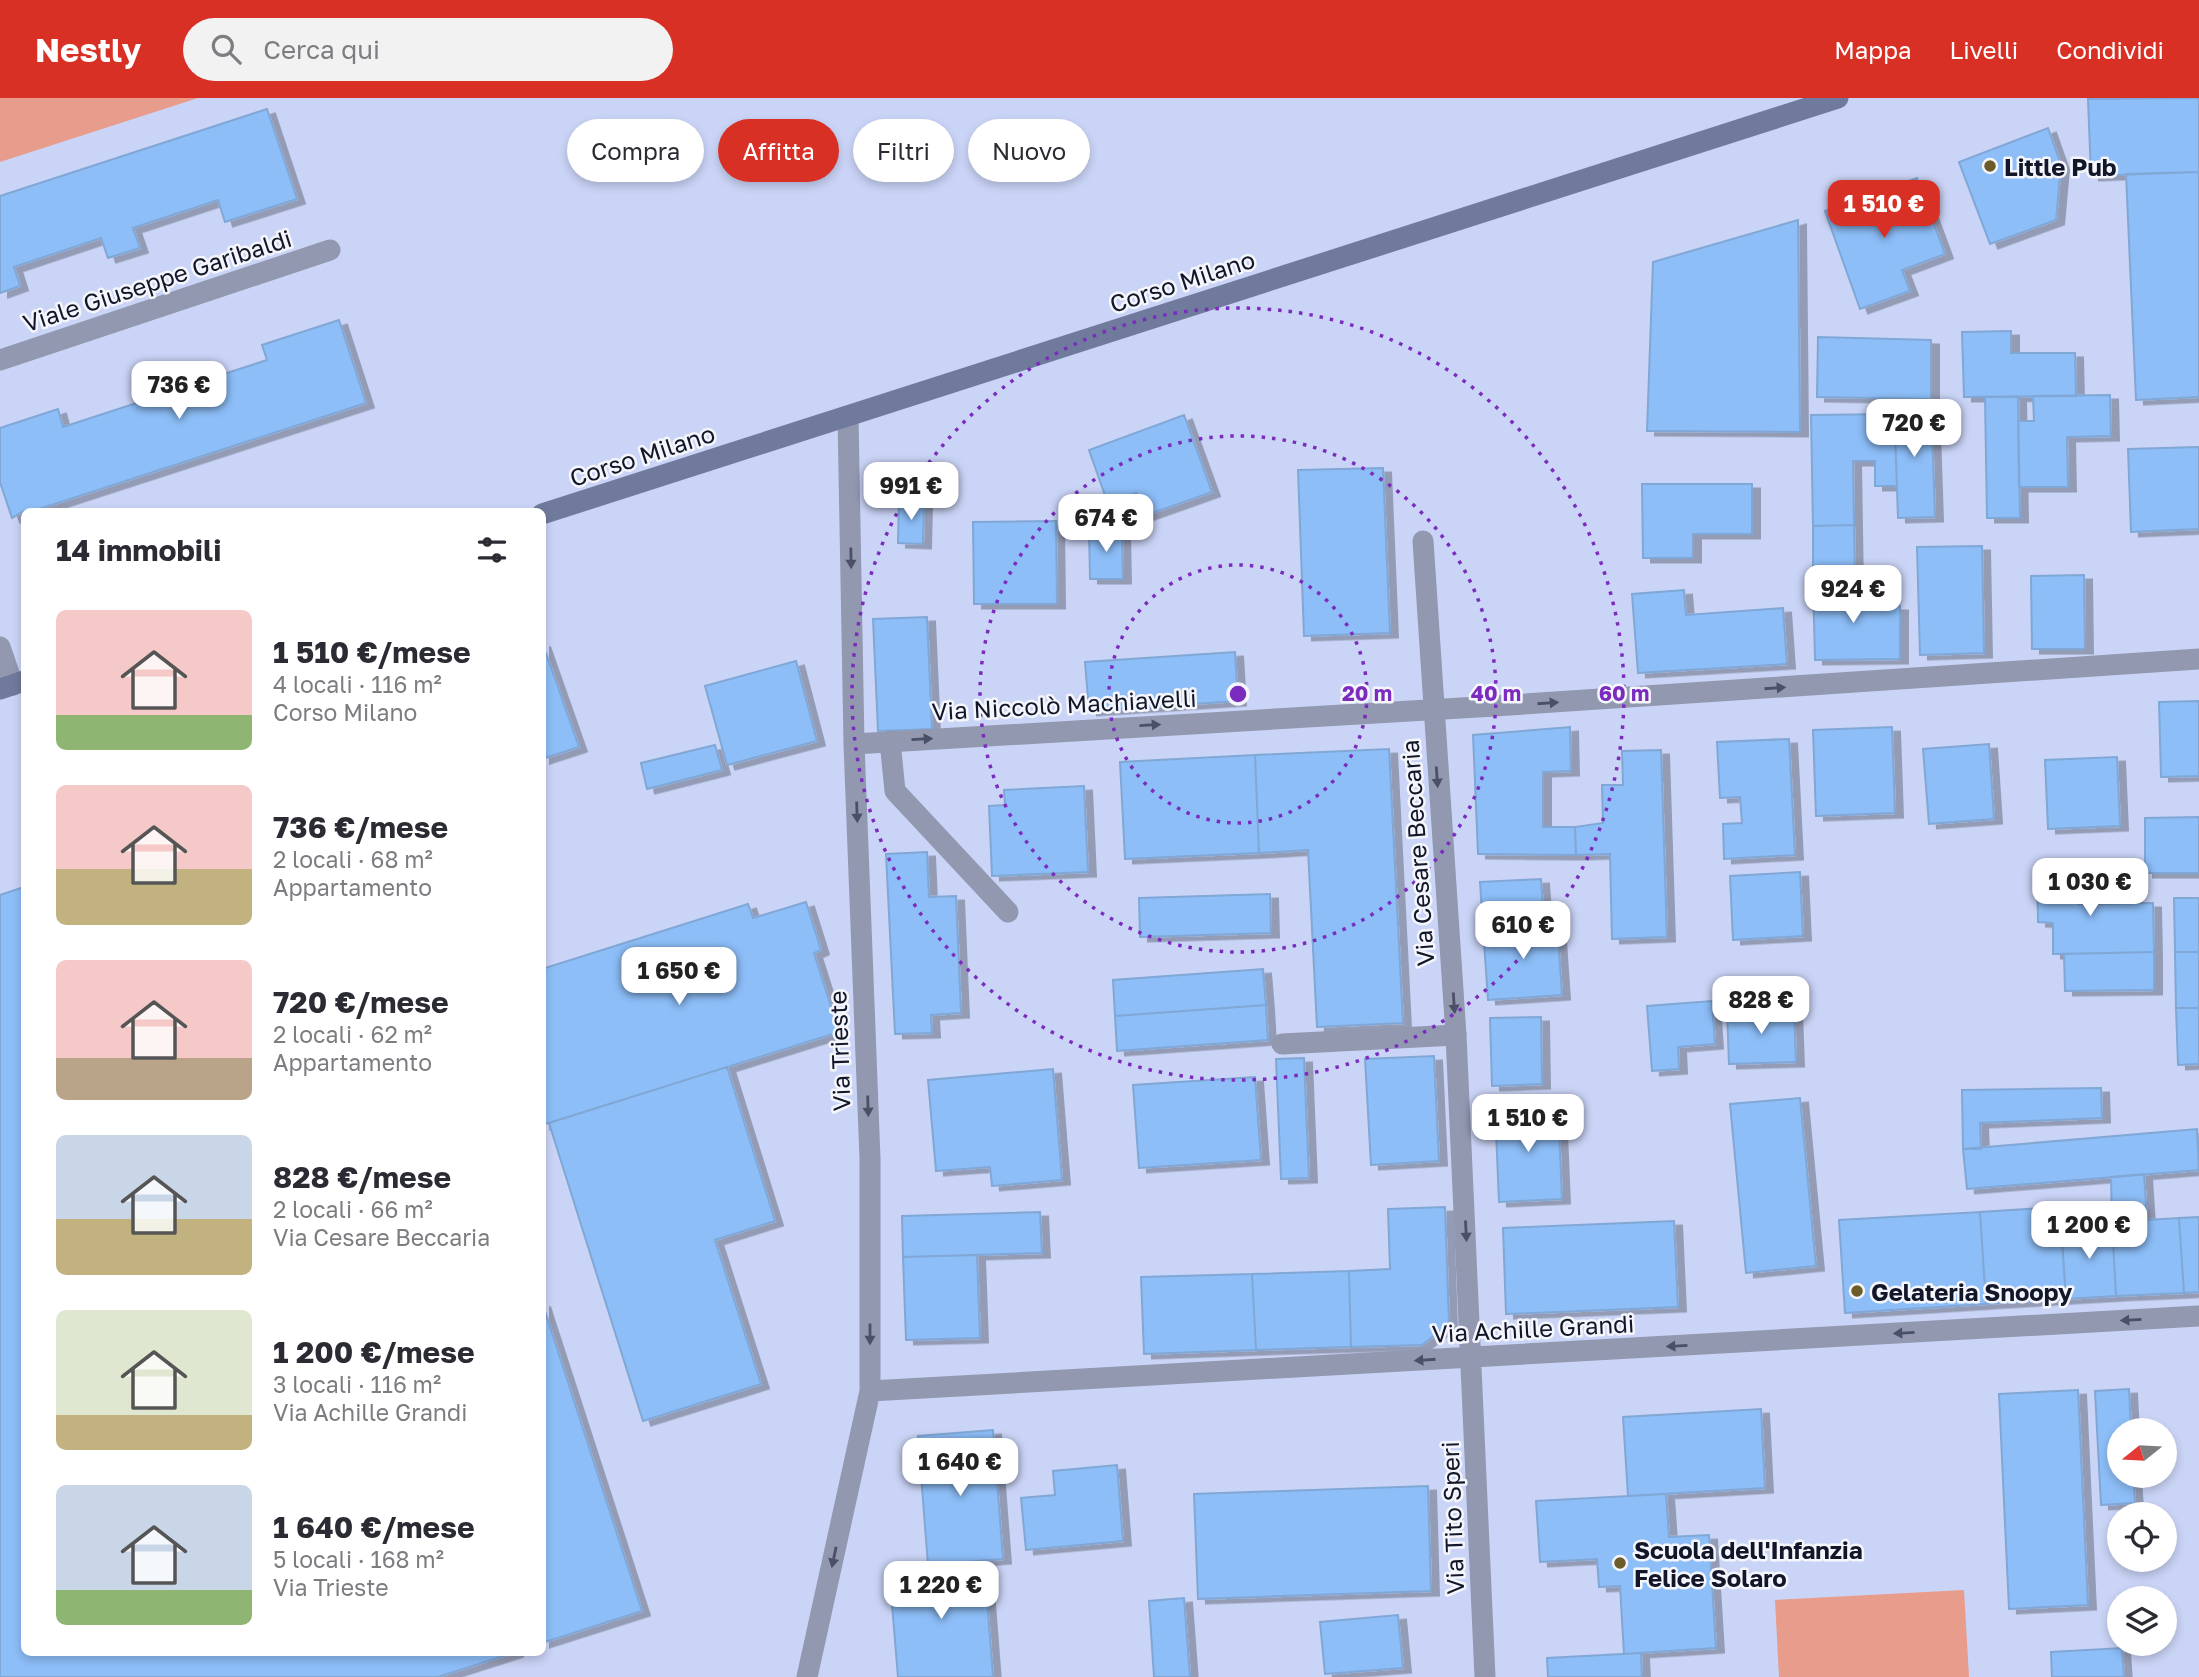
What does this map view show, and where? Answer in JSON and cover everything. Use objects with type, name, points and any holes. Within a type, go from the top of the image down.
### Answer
[{"type":"main road","name":"Corso Milano","points":[[546,513],[1838,98]]},
{"type":"street","name":"Viale Giuseppe Garibaldi","points":[[0,360],[330,250]]},
{"type":"street","name":"Via Trieste","points":[[807,1677],[870,1391],[870,1159],[854,744],[848,416]]},
{"type":"street","name":"Via Cesare Beccaria","points":[[1423,541],[1432,708],[1457,1035],[1472,1356]]},
{"type":"street","points":[[0,647],[13,685]]},
{"type":"street","name":"Via Niccolò Machiavelli","points":[[854,744],[2199,659]]},
{"type":"street","points":[[890,741],[895,791],[1008,912]]},
{"type":"street","points":[[1282,1044],[1457,1035]]},
{"type":"street","name":"Via Achille Grandi","points":[[870,1391],[2199,1316]]},
{"type":"street","name":"Via Tito Speri","points":[[1472,1356],[1485,1677]]},
{"type":"shaded area","points":[[0,98],[198,98],[0,162]]},
{"type":"shaded area","points":[[1964,1590],[1969,1677],[1779,1677],[1775,1600]]},
{"type":"building","points":[[2199,98],[2199,172],[2091,176],[2088,99]]},
{"type":"building","points":[[267,109],[297,199],[225,222],[218,200],[133,228],[140,248],[108,258],[101,238],[14,267],[20,286],[0,293],[0,196]]},
{"type":"building","points":[[2048,128],[2061,165],[2056,220],[1990,244],[1959,162]]},
{"type":"building","points":[[2199,172],[2199,397],[2136,400],[2126,174]]},
{"type":"building","points":[[1917,178],[1945,254],[1902,270],[1910,291],[1860,309],[1825,211]]},
{"type":"building","points":[[1798,220],[1800,432],[1647,431],[1653,262]]},
{"type":"building","points":[[339,320],[366,403],[42,508],[21,508],[21,513],[12,518],[0,482],[0,428],[58,409],[63,427],[152,398],[145,378],[177,368],[184,387],[267,360],[262,345]]},
{"type":"building","points":[[2011,331],[2011,353],[2075,353],[2076,396],[1964,397],[1962,332]]},
{"type":"building","points":[[1818,337],[1931,340],[1931,399],[1817,397]]},
{"type":"building","points":[[2110,395],[2111,436],[2067,437],[2068,487],[2019,487],[2018,421],[2034,421],[2033,396]]},
{"type":"building","points":[[1985,397],[2018,397],[2020,518],[1987,518]]},
{"type":"building","points":[[1931,399],[1935,517],[1898,518],[1894,400]]},
{"type":"building","points":[[1894,414],[1897,486],[1875,486],[1875,461],[1853,461],[1854,525],[1813,526],[1811,415]]},
{"type":"building","points":[[1184,415],[1212,492],[1144,516],[1136,493],[1108,504],[1089,450]]},
{"type":"building","points":[[2199,447],[2199,529],[2131,532],[2128,449]]},
{"type":"building","points":[[1383,468],[1390,633],[1304,636],[1298,470]]},
{"type":"building","points":[[1642,484],[1752,484],[1752,534],[1693,534],[1693,558],[1643,558]]},
{"type":"building","points":[[899,500],[924,500],[923,544],[898,543]]},
{"type":"building","points":[[1056,521],[1057,604],[974,604],[973,522]]},
{"type":"building","points":[[1854,525],[1855,581],[1813,581],[1813,526]]},
{"type":"building","points":[[1122,529],[1123,579],[1090,579],[1089,530]]},
{"type":"building","points":[[1982,546],[1984,653],[1920,655],[1917,547]]},
{"type":"building","points":[[2084,575],[2085,649],[2032,649],[2031,576]]},
{"type":"building","points":[[1813,581],[1855,581],[1855,606],[1900,606],[1900,659],[1815,660]]},
{"type":"building","points":[[1684,590],[1686,615],[1783,608],[1787,664],[1638,673],[1632,594]]},
{"type":"building","points":[[927,617],[932,729],[878,731],[873,619]]},
{"type":"building","points":[[1235,652],[1238,701],[1089,711],[1085,662]]},
{"type":"building","points":[[546,653],[579,747],[546,758]]},
{"type":"building","points":[[796,661],[817,741],[727,765],[705,686]]},
{"type":"building","points":[[2199,701],[2199,776],[2161,777],[2159,702]]},
{"type":"building","points":[[1570,727],[1571,771],[1543,772],[1543,827],[1575,827],[1576,855],[1478,854],[1473,735]]},
{"type":"building","points":[[1892,727],[1895,813],[1816,816],[1813,730]]},
{"type":"building","points":[[1789,739],[1795,855],[1724,859],[1723,824],[1742,823],[1740,797],[1720,798],[1717,742]]},
{"type":"building","points":[[1989,744],[1994,819],[1929,824],[1923,749]]},
{"type":"building","points":[[715,745],[722,770],[647,789],[641,763]]},
{"type":"building","points":[[1389,749],[1403,1023],[1317,1027],[1308,850],[1259,853],[1255,755]]},
{"type":"building","points":[[1661,750],[1667,937],[1612,939],[1610,854],[1576,855],[1575,827],[1603,823],[1602,785],[1623,785],[1622,751]]},
{"type":"building","points":[[1255,755],[1259,853],[1125,859],[1120,762]]},
{"type":"building","points":[[2117,757],[2120,826],[2048,829],[2045,760]]},
{"type":"building","points":[[1084,786],[1088,872],[992,876],[989,806],[1005,805],[1004,790]]},
{"type":"building","points":[[2199,817],[2199,873],[2145,873],[2145,818]]},
{"type":"building","points":[[927,852],[929,897],[956,896],[961,1013],[931,1015],[932,1033],[895,1034],[886,854]]},
{"type":"building","points":[[2037,866],[2079,866],[2079,904],[2153,903],[2154,952],[2053,954],[2053,923],[2038,922]]},
{"type":"building","points":[[1800,872],[1803,936],[1733,940],[1730,876]]},
{"type":"building","points":[[1541,879],[1544,923],[1483,927],[1480,882]]},
{"type":"building","points":[[21,888],[21,1656],[504,1656],[438,1677],[0,1677],[0,895]]},
{"type":"building","points":[[1270,894],[1271,933],[1140,937],[1139,898]]},
{"type":"building","points":[[2174,898],[2199,898],[2199,952],[2175,952]]},
{"type":"building","points":[[806,902],[821,950],[814,953],[839,1032],[546,1124],[546,968],[748,904],[753,918]]},
{"type":"building","points":[[1557,922],[1562,995],[1488,1000],[1483,927]]},
{"type":"building","points":[[2154,952],[2154,990],[2065,991],[2064,954]]},
{"type":"building","points":[[2175,952],[2199,952],[2199,1008],[2176,1008]]},
{"type":"building","points":[[1263,969],[1266,1005],[1115,1016],[1113,980]]},
{"type":"building","points":[[1712,1001],[1715,1044],[1678,1047],[1679,1069],[1652,1071],[1647,1006]]},
{"type":"building","points":[[1266,1005],[1268,1040],[1117,1051],[1115,1016]]},
{"type":"building","points":[[1794,1008],[1796,1062],[1729,1064],[1727,1010]]},
{"type":"building","points":[[2176,1008],[2199,1008],[2199,1064],[2178,1065]]},
{"type":"building","points":[[1541,1017],[1542,1084],[1492,1086],[1490,1018]]},
{"type":"building","points":[[1434,1056],[1439,1161],[1371,1165],[1365,1059]]},
{"type":"building","points":[[1304,1058],[1309,1178],[1281,1179],[1276,1059]]},
{"type":"building","points":[[727,1067],[775,1221],[715,1240],[761,1384],[643,1421],[549,1123]]},
{"type":"building","points":[[1053,1069],[1062,1180],[992,1186],[990,1167],[936,1171],[928,1080]]},
{"type":"building","points":[[1255,1077],[1261,1160],[1139,1168],[1133,1085]]},
{"type":"building","points":[[2101,1088],[2102,1118],[1980,1123],[1981,1149],[1963,1149],[1962,1090]]},
{"type":"building","points":[[1800,1098],[1816,1266],[1746,1273],[1730,1104]]},
{"type":"building","points":[[1558,1106],[1562,1199],[1499,1202],[1495,1108]]},
{"type":"building","points":[[2197,1129],[2199,1170],[1967,1189],[1963,1149]]},
{"type":"building","points":[[2144,1174],[2147,1220],[2112,1222],[2111,1177]]},
{"type":"building","points":[[1445,1207],[1449,1324],[1422,1345],[1351,1347],[1349,1271],[1390,1269],[1388,1209]]},
{"type":"building","points":[[2060,1207],[2066,1299],[1986,1304],[1980,1212]]},
{"type":"building","points":[[1040,1212],[1042,1253],[903,1257],[902,1216]]},
{"type":"building","points":[[1980,1212],[1986,1304],[1845,1313],[1839,1220]]},
{"type":"building","points":[[2199,1217],[2199,1292],[2184,1293],[2179,1218]]},
{"type":"building","points":[[2179,1218],[2184,1293],[2116,1296],[2112,1222]]},
{"type":"building","points":[[1674,1221],[1678,1307],[1506,1314],[1503,1228]]},
{"type":"building","points":[[2112,1222],[2116,1296],[2066,1299],[2061,1226]]},
{"type":"building","points":[[977,1255],[980,1338],[906,1340],[903,1257]]},
{"type":"building","points":[[1349,1271],[1351,1347],[1256,1350],[1252,1274]]},
{"type":"building","points":[[1252,1274],[1256,1350],[1144,1354],[1141,1277]]},
{"type":"building","points":[[546,1314],[642,1611],[546,1642]]},
{"type":"building","points":[[2129,1389],[2130,1418],[2107,1418],[2107,1488],[2134,1488],[2135,1502],[2107,1502],[2107,1505],[2101,1505],[2095,1391]]},
{"type":"building","points":[[2078,1390],[2088,1605],[2009,1609],[1999,1394]]},
{"type":"building","points":[[1761,1409],[1765,1488],[1628,1496],[1623,1417]]},
{"type":"building","points":[[993,1430],[1003,1559],[928,1565],[918,1436]]},
{"type":"building","points":[[1117,1465],[1123,1541],[1026,1550],[1021,1498],[1055,1495],[1053,1471]]},
{"type":"building","points":[[1428,1486],[1431,1591],[1198,1599],[1194,1494]]},
{"type":"building","points":[[1666,1494],[1669,1537],[1709,1535],[1716,1648],[1624,1654],[1620,1586],[1599,1587],[1597,1559],[1540,1562],[1536,1501]]},
{"type":"building","points":[[984,1561],[993,1677],[898,1677],[889,1568]]},
{"type":"building","points":[[1184,1598],[1190,1677],[1154,1677],[1149,1601]]},
{"type":"building","points":[[1398,1615],[1403,1668],[1325,1674],[1320,1622]]},
{"type":"building","points":[[2107,1649],[2107,1656],[2123,1656],[2124,1677],[2052,1677],[2051,1652]]},
{"type":"building","points":[[1641,1653],[1642,1677],[1548,1677],[1547,1658]]},
{"type":"place","name":"Little Pub","points":[[1990,166]]},
{"type":"place","name":"Gelateria Snoopy","points":[[1857,1291]]},
{"type":"place","name":"Scuola dell'Infanzia Felice Solaro","points":[[1620,1563]]}]
